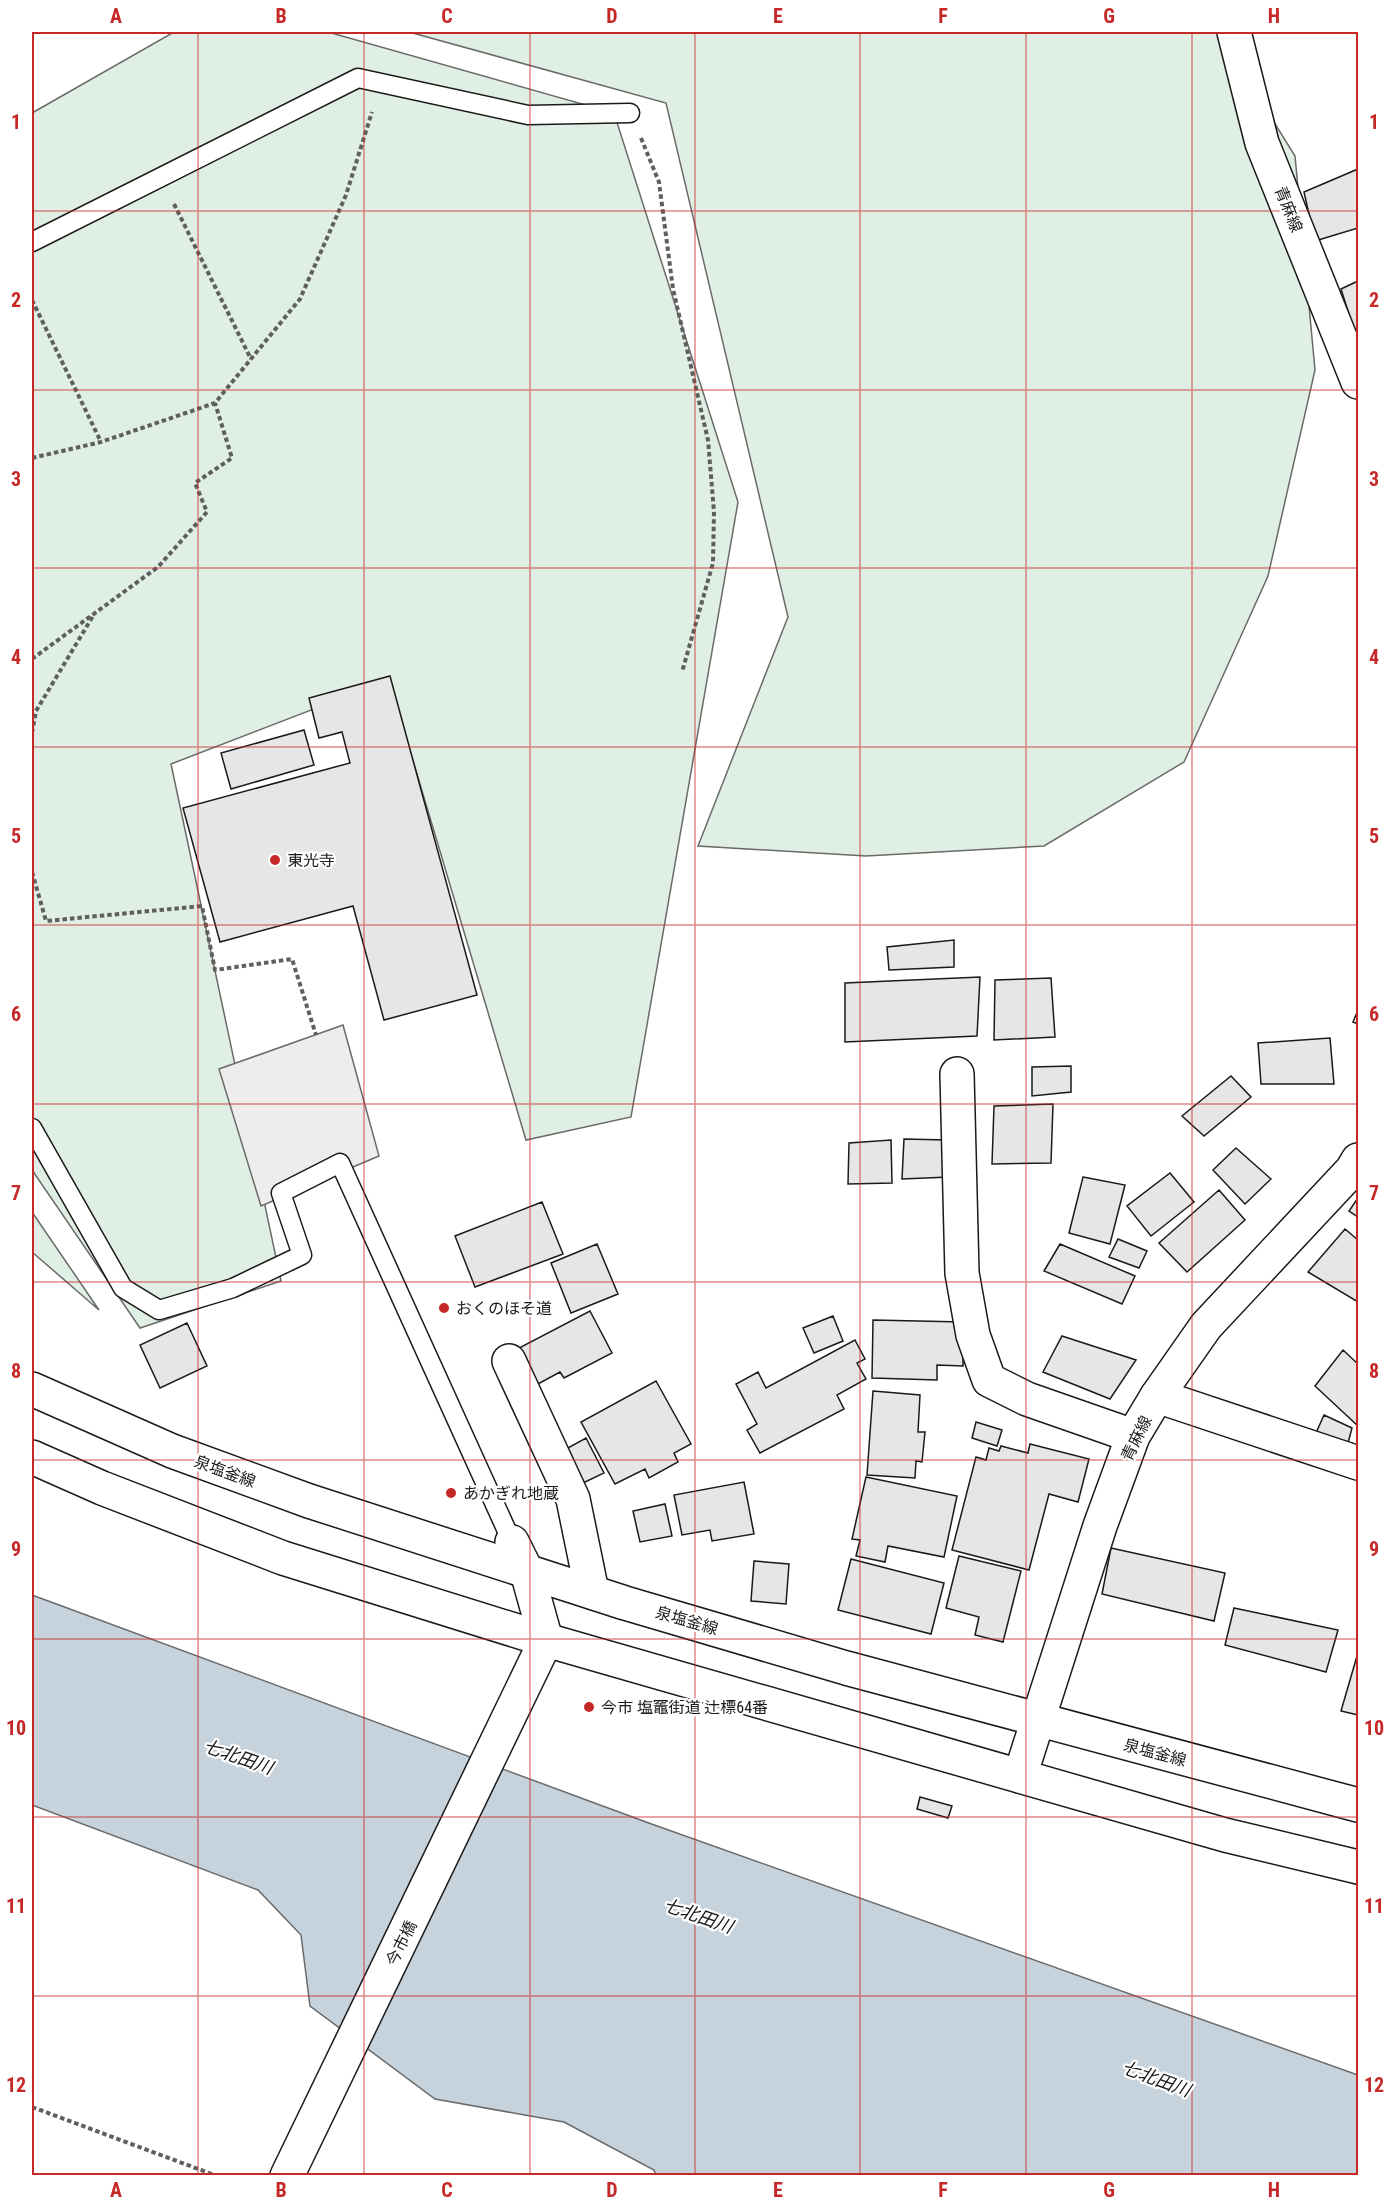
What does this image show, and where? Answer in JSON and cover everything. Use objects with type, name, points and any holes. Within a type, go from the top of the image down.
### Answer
[{"type":"main road","name":"青麻線","points":[[1234,32],[1262,143],[1359,382]]},
{"type":"main road","points":[[957,1074],[962,1273],[973,1335],[989,1380],[1027,1399],[1133,1436]]},
{"type":"main road","name":"青麻線","points":[[1020,1776],[1100,1526],[1133,1436],[1157,1396],[1206,1326],[1359,1160]]},
{"type":"main road","points":[[509,1361],[573,1499],[592,1592]]},
{"type":"main road","name":"泉塩釜線","points":[[32,1389],[183,1455],[309,1501],[527,1572],[846,1668],[1359,1805]]},
{"type":"main road","points":[[1157,1396],[1359,1463]]},
{"type":"main road","points":[[32,1457],[102,1488],[283,1558],[546,1640],[1225,1835],[1359,1867]]},
{"type":"main road","points":[[512,1542],[527,1572],[546,1640]]},
{"type":"main road","name":"今市橋","points":[[287,2175],[546,1640]]},
{"type":"lane","points":[[32,242],[358,78],[528,116],[630,113]]},
{"type":"lane","points":[[32,1128],[123,1288],[159,1310],[233,1288],[302,1255],[281,1193],[340,1163],[512,1542]]},
{"type":"path","points":[[32,458],[101,442],[215,403],[300,299],[346,195],[381,83]]},
{"type":"path","points":[[630,113],[659,182],[673,290],[708,440],[714,512],[713,563],[682,672]]},
{"type":"path","points":[[161,177],[251,359]]},
{"type":"path","points":[[32,300],[101,442]]},
{"type":"path","points":[[32,658],[158,567],[207,512],[195,483],[232,458],[215,403]]},
{"type":"path","points":[[32,733],[36,711],[95,612]]},
{"type":"path","points":[[32,872],[46,921],[202,906],[214,970],[292,959],[316,1035]]},
{"type":"path","points":[[32,2108],[217,2175]]},
{"type":"green space","points":[[174,32],[328,32],[614,113],[738,502],[631,1117],[526,1140],[389,680],[171,764],[281,1281],[140,1328],[32,1170],[32,113]]},
{"type":"green space","points":[[409,32],[1218,32],[1295,156],[1315,370],[1268,576],[1184,762],[1044,846],[866,856],[698,846],[788,617],[666,103]]},
{"type":"green space","points":[[32,1212],[99,1310],[32,1252]]},
{"type":"shaded area","points":[[343,1025],[379,1156],[261,1206],[219,1069]]},
{"type":"water","name":"七北田川","points":[[32,1595],[646,1822],[1358,2075],[1358,2175],[656,2175],[654,2170],[564,2122],[435,2099],[310,2006],[301,1935],[258,1890],[32,1805]]},
{"type":"building","points":[[1358,169],[1358,228],[1315,241],[1304,192]]},
{"type":"building","points":[[1358,281],[1358,343],[1341,289]]},
{"type":"building","points":[[390,676],[477,995],[384,1020],[353,906],[220,942],[183,808],[350,763],[342,732],[319,738],[309,698]]},
{"type":"building","points":[[304,730],[314,765],[231,789],[221,753]]},
{"type":"building","points":[[954,940],[954,967],[889,970],[887,947]]},
{"type":"building","points":[[980,977],[977,1036],[845,1042],[845,983]]},
{"type":"building","points":[[1051,978],[1055,1037],[994,1040],[995,980]]},
{"type":"building","points":[[1358,1010],[1358,1024],[1353,1022]]},
{"type":"building","points":[[1330,1038],[1334,1084],[1261,1084],[1258,1043]]},
{"type":"building","points":[[1071,1066],[1071,1092],[1032,1096],[1032,1067]]},
{"type":"building","points":[[1231,1076],[1251,1097],[1204,1136],[1182,1116]]},
{"type":"building","points":[[1053,1104],[1051,1163],[992,1164],[994,1106]]},
{"type":"building","points":[[904,1139],[947,1140],[949,1177],[902,1179]]},
{"type":"building","points":[[891,1140],[892,1183],[848,1184],[849,1143]]},
{"type":"building","points":[[1236,1148],[1271,1179],[1245,1204],[1213,1170]]},
{"type":"building","points":[[1170,1173],[1194,1202],[1151,1236],[1127,1206]]},
{"type":"building","points":[[1083,1177],[1125,1185],[1110,1244],[1069,1233]]},
{"type":"building","points":[[1219,1190],[1245,1220],[1187,1272],[1159,1243]]},
{"type":"building","points":[[1358,1198],[1358,1217],[1349,1211]]},
{"type":"building","points":[[542,1202],[563,1254],[475,1287],[455,1236]]},
{"type":"building","points":[[1345,1229],[1358,1240],[1358,1302],[1308,1272]]},
{"type":"building","points":[[1118,1239],[1147,1251],[1139,1268],[1109,1257]]},
{"type":"building","points":[[597,1244],[618,1294],[571,1313],[551,1263]]},
{"type":"building","points":[[1060,1244],[1135,1276],[1122,1304],[1044,1271]]},
{"type":"building","points":[[590,1311],[612,1353],[564,1378],[560,1372],[538,1384],[519,1348]]},
{"type":"building","points":[[833,1316],[843,1341],[814,1353],[803,1328]]},
{"type":"building","points":[[873,1320],[963,1322],[963,1366],[937,1365],[937,1380],[872,1378]]},
{"type":"building","points":[[187,1323],[207,1366],[160,1388],[140,1345]]},
{"type":"building","points":[[1062,1336],[1136,1360],[1110,1399],[1043,1372]]},
{"type":"building","points":[[855,1340],[865,1359],[857,1363],[866,1379],[837,1395],[844,1409],[760,1453],[747,1430],[757,1424],[736,1384],[758,1372],[766,1388]]},
{"type":"building","points":[[1343,1350],[1358,1364],[1358,1426],[1315,1386]]},
{"type":"building","points":[[656,1381],[691,1444],[674,1453],[678,1462],[649,1478],[645,1469],[615,1484],[581,1422]]},
{"type":"building","points":[[873,1391],[920,1395],[918,1432],[925,1432],[922,1462],[916,1461],[915,1478],[867,1475]]},
{"type":"building","points":[[1324,1415],[1352,1428],[1348,1443],[1316,1433]]},
{"type":"building","points":[[976,1422],[1002,1430],[997,1446],[972,1438]]},
{"type":"building","points":[[586,1438],[604,1473],[583,1483],[566,1449]]},
{"type":"building","points":[[1030,1444],[1089,1459],[1078,1502],[1049,1494],[1029,1570],[952,1550],[976,1457],[986,1460],[989,1448],[999,1451],[1001,1446],[1028,1453]]},
{"type":"building","points":[[866,1477],[957,1496],[944,1557],[888,1546],[885,1562],[856,1556],[860,1540],[852,1539]]},
{"type":"building","points":[[744,1482],[754,1534],[712,1541],[710,1530],[682,1535],[674,1495]]},
{"type":"building","points":[[665,1504],[672,1536],[640,1542],[633,1511]]},
{"type":"building","points":[[1111,1548],[1225,1573],[1214,1621],[1102,1594]]},
{"type":"building","points":[[959,1556],[1021,1571],[1003,1642],[975,1635],[979,1617],[946,1608]]},
{"type":"building","points":[[851,1559],[944,1583],[931,1634],[838,1610]]},
{"type":"building","points":[[754,1561],[789,1564],[786,1604],[751,1601]]},
{"type":"building","points":[[1234,1608],[1338,1630],[1326,1672],[1225,1645]]},
{"type":"building","points":[[1358,1657],[1358,1715],[1341,1711]]},
{"type":"building","points":[[920,1797],[952,1806],[948,1818],[917,1809]]},
{"type":"place","name":"東光寺","points":[[275,860]]},
{"type":"place","name":"おくのほそ道","points":[[444,1308]]},
{"type":"place","name":"あかぎれ地蔵","points":[[451,1493]]},
{"type":"place","name":"今市 塩竈街道 辻標64番","points":[[589,1707]]}]
